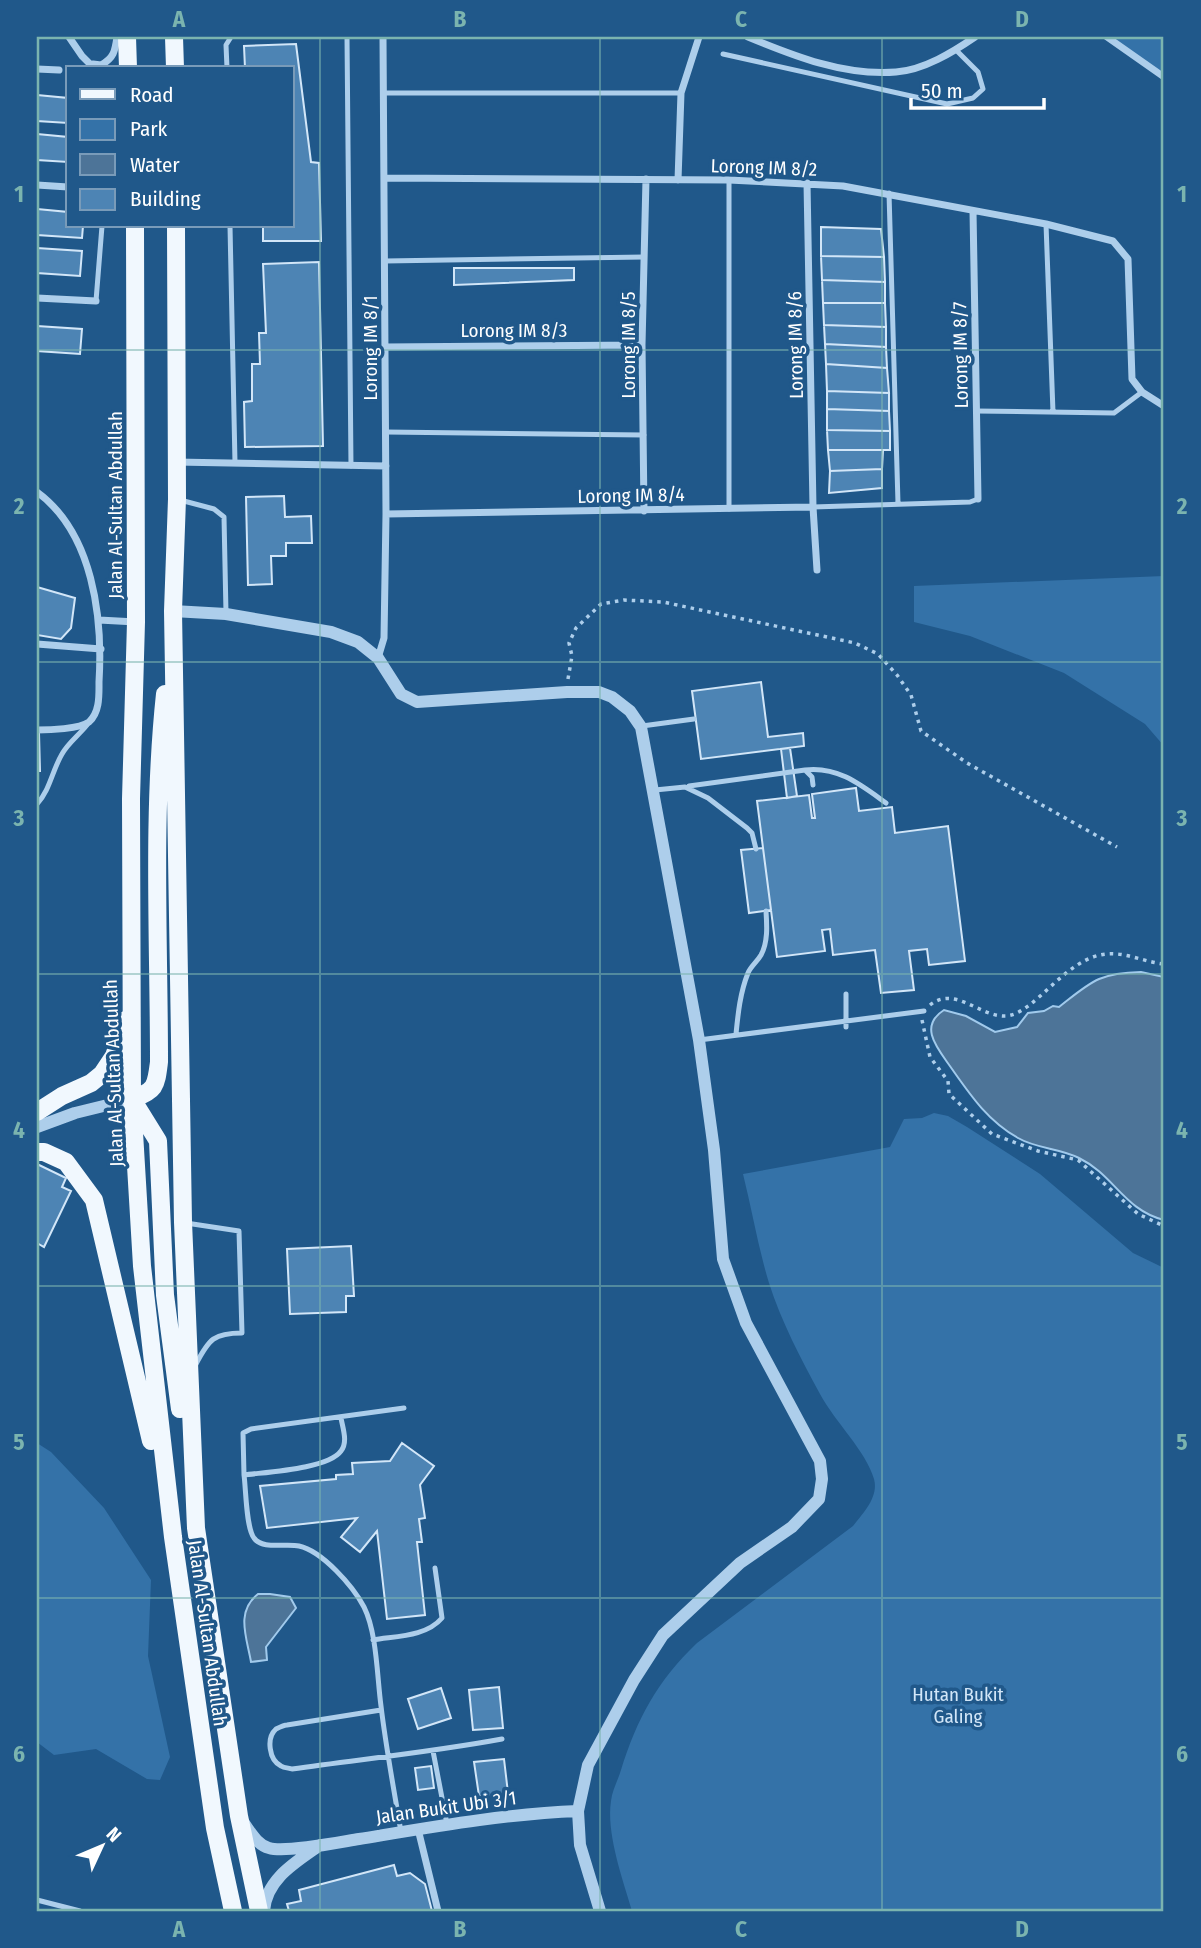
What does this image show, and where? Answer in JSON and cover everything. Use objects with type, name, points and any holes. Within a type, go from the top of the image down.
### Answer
[{"type":"main road","points":[[127,37],[128,66]]},
{"type":"main road","points":[[174,37],[175,66]]},
{"type":"main road","name":"Jalan Al-Sultan Abdullah","points":[[135,228],[136,622],[131,799],[132,1099],[142,1266],[173,1537],[215,1828],[233,1911]]},
{"type":"main road","name":"Jalan Al-Sultan Abdullah","points":[[176,228],[177,499],[173,611],[183,1222],[196,1528],[239,1816],[259,1911]]},
{"type":"main road","points":[[173,611],[161,732],[158,828],[159,1062],[156,1085],[148,1094],[132,1099],[158,1141],[165,1295],[196,1528]]},
{"type":"main road","points":[[37,1112],[62,1096],[91,1083],[102,1074],[114,1056],[131,1007]]},
{"type":"main road","points":[[37,1152],[44,1152],[66,1162],[94,1200],[173,1537]]},
{"type":"street","points":[[69,37],[82,56],[94,66],[110,60],[117,37]]},
{"type":"street","name":"Lorong IM 8/1","points":[[378,658],[384,638],[386,514],[383,37]]},
{"type":"street","points":[[678,180],[681,93],[699,37]]},
{"type":"street","points":[[747,37],[826,65],[863,71],[896,72],[915,68],[956,50],[975,37]]},
{"type":"street","points":[[1107,37],[1164,77]]},
{"type":"street","points":[[37,69],[59,70]]},
{"type":"street","name":"Lorong IM 8/2","points":[[384,178],[729,180],[843,186],[1046,224],[1113,241],[1128,259],[1132,379],[1142,392]]},
{"type":"street","name":"Lorong IM 8/5","points":[[644,510],[642,345],[646,179]]},
{"type":"street","name":"Lorong IM 8/6","points":[[807,183],[813,507]]},
{"type":"street","points":[[37,185],[66,187]]},
{"type":"street","name":"Lorong IM 8/7","points":[[973,211],[978,499]]},
{"type":"street","points":[[37,298],[96,301]]},
{"type":"street","name":"Lorong IM 8/3","points":[[385,347],[642,345]]},
{"type":"street","points":[[1142,392],[1164,407]]},
{"type":"street","points":[[176,462],[386,466]]},
{"type":"street","points":[[37,492],[61,514],[76,539],[87,567],[99,620],[101,649],[98,708],[89,722],[77,727],[37,730]]},
{"type":"street","points":[[813,507],[817,570]]},
{"type":"street","name":"Lorong IM 8/4","points":[[386,514],[813,507]]},
{"type":"street","points":[[173,611],[226,614],[331,632],[358,642],[378,658],[401,694],[417,702],[598,692],[612,697],[630,711],[641,727],[655,790],[699,1040],[714,1150],[723,1259],[746,1323],[820,1461],[821,1489],[819,1499],[792,1527],[740,1563],[663,1635],[634,1680],[588,1765],[578,1811],[580,1845],[600,1911]]},
{"type":"street","points":[[99,620],[136,622]]},
{"type":"street","points":[[37,644],[101,649]]},
{"type":"street","points":[[37,1127],[75,1113],[132,1099]]},
{"type":"street","name":"Jalan Bukit Ubi 3/1","points":[[239,1816],[259,1843],[267,1848],[277,1849],[320,1845],[447,1824],[543,1812],[578,1811]]},
{"type":"street","points":[[418,1829],[438,1911]]},
{"type":"street","points":[[264,1911],[270,1888],[282,1873],[320,1845]]},
{"type":"lane","points":[[227,66],[226,45],[231,37]]},
{"type":"lane","points":[[346,37],[351,466]]},
{"type":"lane","points":[[723,54],[947,104],[973,98],[983,89],[978,72],[956,50]]},
{"type":"lane","points":[[384,93],[681,93]]},
{"type":"lane","points":[[729,180],[729,509]]},
{"type":"lane","points":[[889,193],[898,503]]},
{"type":"lane","points":[[1046,224],[1052,412]]},
{"type":"lane","points":[[96,301],[102,228]]},
{"type":"lane","points":[[230,228],[234,463]]},
{"type":"lane","points":[[385,261],[644,257]]},
{"type":"lane","points":[[976,411],[1114,413],[1142,392]]},
{"type":"lane","points":[[386,432],[644,435]]},
{"type":"lane","points":[[177,499],[214,509],[223,517],[226,614]]},
{"type":"lane","points":[[813,507],[970,502],[978,499]]},
{"type":"lane","points":[[641,727],[694,719]]},
{"type":"lane","points":[[37,804],[50,785],[64,750],[89,722]]},
{"type":"lane","points":[[655,790],[820,768],[850,777],[886,803]]},
{"type":"lane","points":[[805,771],[812,777],[813,785]]},
{"type":"lane","points":[[685,787],[708,798],[747,828],[752,833],[755,849]]},
{"type":"lane","points":[[736,1034],[738,1011],[747,976],[761,954],[767,935],[766,911]]},
{"type":"lane","points":[[846,994],[846,1024]]},
{"type":"lane","points":[[699,1040],[846,1024],[924,1011]]},
{"type":"lane","points":[[183,1222],[239,1231],[242,1332],[223,1333],[214,1338],[189,1377]]},
{"type":"lane","points":[[401,1832],[381,1710],[373,1640],[366,1610],[340,1574],[310,1550],[299,1546],[261,1544],[254,1539],[251,1534],[244,1475],[243,1433],[251,1429],[404,1408]]},
{"type":"lane","points":[[244,1475],[328,1460],[341,1452],[345,1441],[341,1418]]},
{"type":"lane","points":[[373,1640],[424,1631],[435,1626],[442,1618],[435,1569]]},
{"type":"lane","points":[[381,1710],[277,1728],[271,1736],[270,1747],[274,1760],[281,1766],[292,1769],[433,1751],[502,1739]]},
{"type":"lane","points":[[433,1751],[447,1824]]},
{"type":"lane","points":[[37,1900],[80,1911]]},
{"type":"path","points":[[567,692],[572,656],[569,643],[576,628],[601,604],[624,600],[663,602],[855,643],[877,654],[897,675],[911,695],[921,731],[967,763],[1117,848]]},
{"type":"path","points":[[1164,964],[1135,956],[1105,954],[1081,962],[1014,1014],[1006,1016],[984,1012],[951,998],[936,1000],[924,1011],[921,1026],[930,1057],[948,1081],[949,1094],[992,1134],[1038,1152],[1078,1160],[1138,1214],[1164,1226]]},
{"type":"green space","points":[[1107,37],[1164,37],[1164,74]]},
{"type":"green space","points":[[1164,576],[1164,746],[1145,724],[1064,673],[970,636],[914,622],[914,586]]},
{"type":"green space","name":"Hutan Bukit Galing","points":[[934,1113],[948,1116],[1040,1174],[1133,1253],[1164,1268],[1164,1911],[632,1911],[613,1842],[611,1801],[634,1734],[650,1702],[670,1672],[697,1643],[853,1526],[869,1504],[875,1486],[870,1468],[820,1394],[779,1311],[765,1269],[743,1174],[890,1147],[904,1119],[922,1118]]},
{"type":"green space","points":[[37,1443],[51,1452],[104,1508],[151,1580],[148,1656],[170,1757],[160,1780],[147,1779],[96,1749],[54,1755],[37,1742]]},
{"type":"water","points":[[1141,972],[1164,977],[1164,1220],[1139,1208],[1101,1173],[1079,1158],[1025,1142],[998,1124],[959,1079],[937,1046],[931,1031],[936,1017],[944,1010],[966,1016],[995,1032],[1017,1027],[1028,1013],[1044,1011],[1053,1006],[1059,1007],[1096,980],[1115,974]]},
{"type":"water","points":[[258,1594],[290,1597],[296,1608],[266,1647],[267,1660],[251,1662],[244,1626],[247,1609]]},
{"type":"building","points":[[296,44],[311,162],[319,163],[321,241],[263,241],[263,228],[294,228],[294,66],[245,66],[244,46]]},
{"type":"building","points":[[37,95],[66,98],[66,123],[37,121]]},
{"type":"building","points":[[37,134],[66,137],[66,162],[37,160]]},
{"type":"building","points":[[37,209],[66,212],[66,228],[83,228],[82,238],[37,235]]},
{"type":"building","points":[[821,227],[881,229],[884,257],[821,256]]},
{"type":"building","points":[[37,248],[82,251],[80,276],[37,273]]},
{"type":"building","points":[[821,256],[884,257],[885,282],[822,280]]},
{"type":"building","points":[[319,262],[323,446],[245,447],[244,402],[252,401],[252,364],[260,364],[259,333],[266,333],[263,264]]},
{"type":"building","points":[[454,268],[574,268],[574,280],[454,285]]},
{"type":"building","points":[[822,280],[885,282],[885,303],[823,303]]},
{"type":"building","points":[[823,303],[885,303],[886,327],[824,325]]},
{"type":"building","points":[[824,325],[886,327],[886,347],[825,344]]},
{"type":"building","points":[[37,326],[82,329],[80,354],[37,351]]},
{"type":"building","points":[[825,344],[886,347],[887,368],[826,364]]},
{"type":"building","points":[[826,364],[887,368],[889,393],[827,391]]},
{"type":"building","points":[[827,391],[889,393],[889,411],[827,409]]},
{"type":"building","points":[[827,409],[889,411],[890,431],[827,430]]},
{"type":"building","points":[[827,430],[890,431],[890,450],[828,450]]},
{"type":"building","points":[[828,450],[883,450],[882,469],[830,471]]},
{"type":"building","points":[[882,469],[882,488],[829,493],[830,471]]},
{"type":"building","points":[[284,496],[285,517],[311,516],[312,543],[286,543],[286,556],[271,556],[272,584],[248,585],[246,497]]},
{"type":"building","points":[[37,587],[75,598],[71,628],[61,639],[37,635]]},
{"type":"building","points":[[761,682],[768,737],[803,733],[804,746],[701,759],[692,691]]},
{"type":"building","points":[[39,733],[40,771],[37,771]]},
{"type":"building","points":[[790,748],[797,796],[787,798],[781,749]]},
{"type":"building","points":[[856,788],[859,811],[892,807],[895,833],[948,826],[965,961],[929,965],[927,949],[909,951],[914,990],[881,993],[875,950],[833,955],[830,929],[822,930],[825,951],[777,957],[757,801],[809,795],[812,818],[815,818],[812,794]]},
{"type":"building","points":[[763,848],[771,910],[749,913],[741,850]]},
{"type":"building","points":[[37,1164],[66,1178],[62,1187],[71,1191],[44,1247],[37,1243]]},
{"type":"building","points":[[351,1246],[354,1296],[346,1296],[346,1312],[290,1314],[287,1249]]},
{"type":"building","points":[[402,1443],[434,1466],[420,1485],[425,1518],[419,1519],[422,1542],[417,1542],[425,1615],[387,1619],[377,1531],[360,1552],[341,1537],[357,1518],[267,1528],[260,1486],[336,1479],[336,1475],[353,1474],[352,1463],[390,1461]]},
{"type":"building","points":[[499,1687],[503,1728],[473,1730],[469,1690]]},
{"type":"building","points":[[441,1688],[451,1718],[418,1729],[408,1699]]},
{"type":"building","points":[[504,1759],[508,1793],[479,1796],[474,1762]]},
{"type":"building","points":[[431,1766],[434,1788],[418,1790],[415,1768]]},
{"type":"building","points":[[394,1865],[397,1876],[410,1873],[425,1884],[432,1911],[289,1911],[287,1904],[301,1901],[299,1890]]}]
